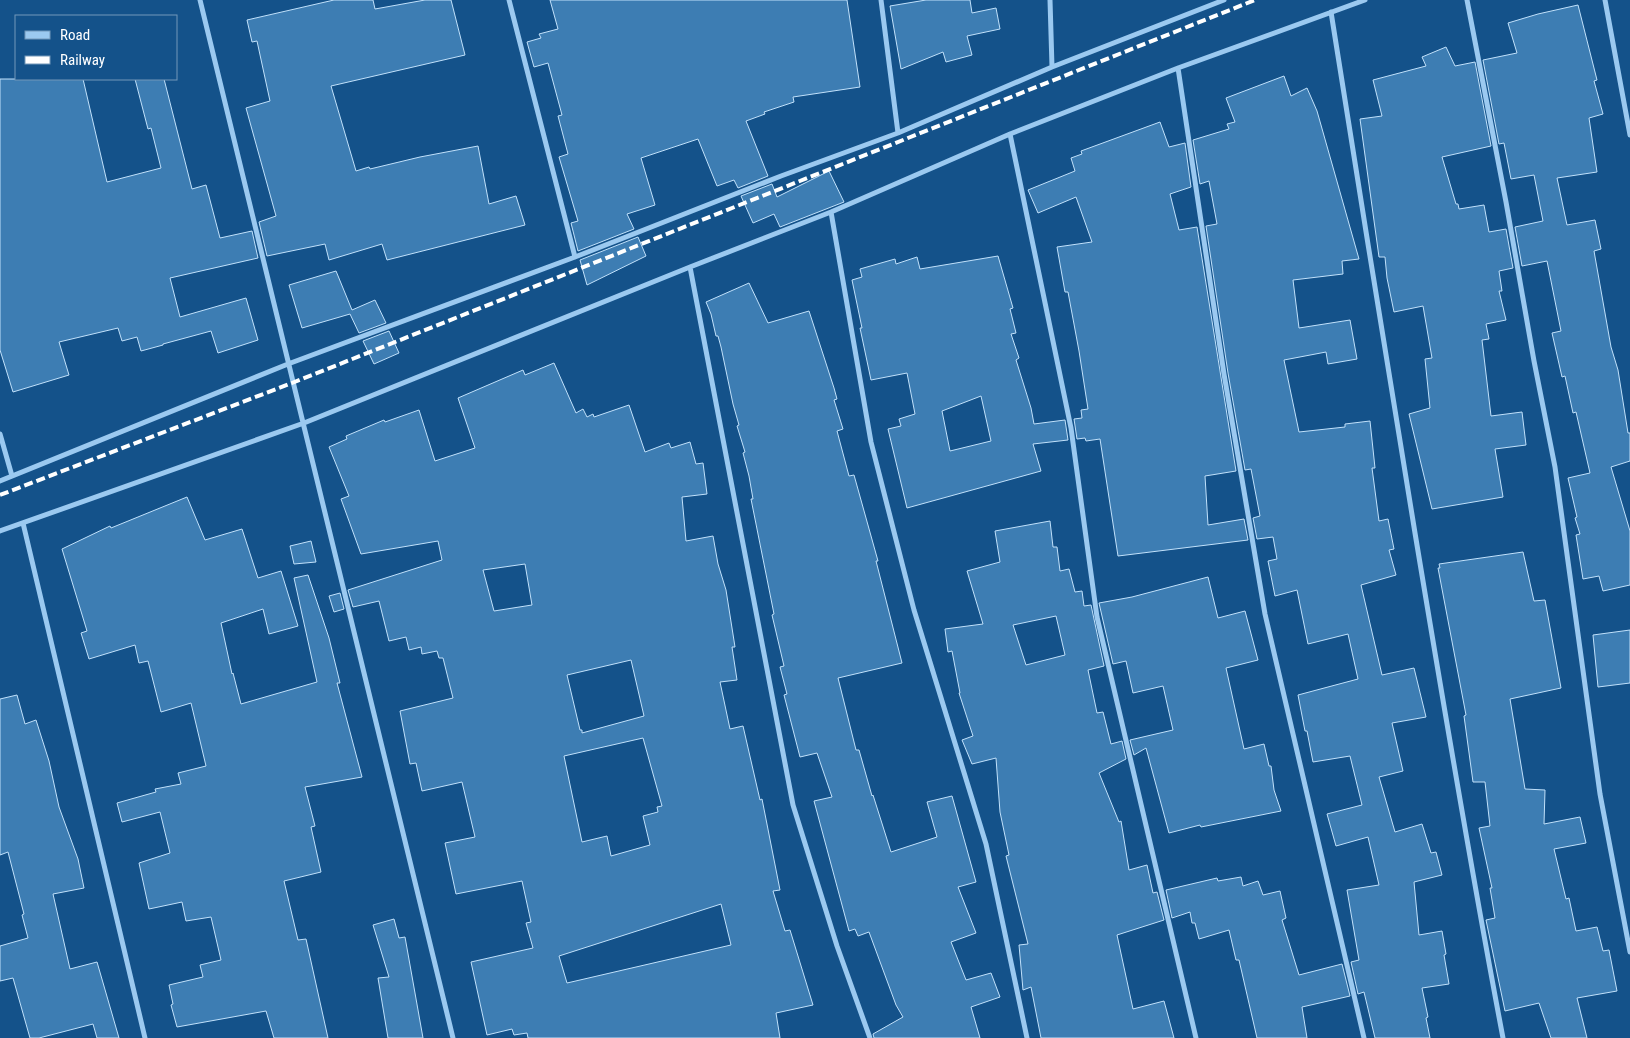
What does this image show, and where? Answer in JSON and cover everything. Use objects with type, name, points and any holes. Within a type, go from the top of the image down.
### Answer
[{"type":"street","points":[[200,0],[453,1038]]},
{"type":"street","points":[[509,0],[575,257]]},
{"type":"street","points":[[881,0],[898,132]]},
{"type":"street","points":[[1050,0],[1052,67]]},
{"type":"street","points":[[0,481],[288,364],[575,257],[898,132],[1052,67],[1224,0]]},
{"type":"street","points":[[0,532],[304,423],[690,267],[832,212],[1010,134],[1178,68],[1365,0]]},
{"type":"street","points":[[1467,0],[1555,467],[1600,794],[1630,952]]},
{"type":"street","points":[[1606,0],[1630,135]]},
{"type":"street","points":[[1331,12],[1370,265],[1443,703],[1503,1038]]},
{"type":"street","points":[[1178,68],[1224,374],[1265,614],[1364,1038]]},
{"type":"street","points":[[1010,134],[1071,428],[1097,617],[1196,1038]]},
{"type":"street","points":[[832,212],[871,442],[914,610],[986,844],[1027,1038]]},
{"type":"street","points":[[690,267],[793,805],[837,946],[870,1038]]},
{"type":"street","points":[[0,434],[12,476]]},
{"type":"street","points":[[23,523],[145,1038]]},
{"type":"building","points":[[334,0],[373,0],[375,9],[425,0],[451,0],[465,55],[331,86],[356,171],[478,146],[489,204],[516,196],[525,225],[387,260],[382,244],[329,260],[325,244],[267,256],[259,222],[276,216],[246,108],[270,101],[257,41],[252,42],[247,20]]},
{"type":"building","points":[[550,0],[847,0],[860,87],[793,97],[794,102],[764,112],[765,114],[746,121],[768,176],[738,188],[734,180],[717,186],[698,139],[641,158],[655,205],[627,214],[634,229],[578,251],[571,223],[578,221],[559,157],[568,154],[558,116],[562,115],[548,63],[534,67],[527,42],[541,38],[539,34],[558,29]]},
{"type":"building","points":[[926,0],[970,0],[972,13],[996,8],[1000,29],[967,36],[972,55],[946,62],[943,52],[901,69],[890,6]]},
{"type":"building","points":[[1578,5],[1597,80],[1594,81],[1603,114],[1589,118],[1597,172],[1557,178],[1567,225],[1595,220],[1601,249],[1594,251],[1611,347],[1618,370],[1628,433],[1630,433],[1630,461],[1611,467],[1630,531],[1630,585],[1603,591],[1599,576],[1583,579],[1576,535],[1580,534],[1575,518],[1577,517],[1568,478],[1590,473],[1576,412],[1573,413],[1565,376],[1562,377],[1552,333],[1561,331],[1547,261],[1522,266],[1515,227],[1543,221],[1534,175],[1511,179],[1504,143],[1499,144],[1483,60],[1517,53],[1508,23]]},
{"type":"building","points":[[1446,47],[1455,66],[1475,62],[1491,146],[1442,157],[1456,204],[1458,204],[1459,209],[1484,205],[1489,232],[1506,229],[1513,268],[1499,271],[1502,291],[1499,291],[1506,320],[1486,324],[1489,339],[1482,340],[1491,416],[1522,412],[1526,445],[1495,449],[1503,497],[1432,509],[1409,414],[1430,408],[1425,359],[1432,358],[1423,306],[1394,312],[1385,257],[1379,257],[1360,119],[1382,116],[1373,80],[1426,66],[1422,57]]},
{"type":"building","points":[[1284,76],[1291,96],[1307,88],[1317,111],[1359,259],[1342,261],[1343,274],[1293,280],[1299,328],[1350,320],[1357,359],[1328,364],[1326,352],[1284,360],[1299,432],[1345,427],[1345,424],[1370,421],[1375,468],[1372,468],[1379,521],[1388,519],[1394,549],[1389,550],[1396,575],[1361,585],[1382,675],[1414,668],[1426,717],[1392,723],[1403,771],[1379,777],[1395,832],[1422,824],[1431,853],[1436,852],[1442,875],[1414,882],[1419,935],[1442,931],[1446,954],[1444,955],[1449,984],[1422,988],[1430,1038],[1375,1038],[1364,992],[1358,994],[1351,962],[1359,960],[1347,890],[1379,885],[1368,837],[1336,846],[1327,814],[1362,805],[1350,756],[1313,762],[1298,695],[1358,679],[1348,634],[1308,644],[1297,590],[1275,596],[1268,561],[1277,559],[1273,537],[1257,539],[1253,518],[1260,516],[1251,469],[1245,470],[1228,373],[1206,226],[1217,224],[1209,181],[1200,184],[1193,140],[1229,129],[1227,124],[1235,122],[1226,98]]},
{"type":"building","points":[[0,79],[83,80],[107,182],[161,168],[151,128],[148,129],[135,80],[164,80],[192,189],[206,185],[220,238],[252,231],[258,258],[170,278],[180,317],[246,298],[258,340],[218,353],[211,331],[141,351],[137,337],[122,341],[118,328],[59,342],[69,375],[13,392],[0,350]]},
{"type":"building","points":[[1160,122],[1169,147],[1185,143],[1191,187],[1170,194],[1179,230],[1197,227],[1236,471],[1205,476],[1208,525],[1244,519],[1248,540],[1118,556],[1100,439],[1086,441],[1085,438],[1077,439],[1074,419],[1082,418],[1081,410],[1088,409],[1068,292],[1065,292],[1057,247],[1092,242],[1076,197],[1038,213],[1028,190],[1075,171],[1071,158],[1082,154],[1081,151]]},
{"type":"building","points":[[829,171],[844,202],[780,227],[774,214],[753,223],[741,196],[772,184],[777,197]]},
{"type":"building","points":[[638,237],[646,256],[587,285],[580,260]]},
{"type":"building","points":[[998,256],[1013,308],[1010,309],[1016,333],[1011,334],[1019,358],[1016,360],[1034,424],[1065,420],[1068,440],[1033,444],[1041,471],[907,508],[888,429],[901,426],[899,419],[915,414],[907,373],[871,380],[852,280],[862,277],[860,269],[895,259],[896,264],[917,257],[920,269]],"holes":[[[981,396],[991,441],[950,451],[942,411]]]},
{"type":"building","points":[[336,271],[352,310],[375,300],[386,323],[359,333],[350,314],[302,328],[289,285]]},
{"type":"building","points":[[749,283],[768,323],[809,311],[834,388],[837,399],[834,400],[843,429],[837,431],[849,476],[854,475],[878,561],[876,561],[902,663],[838,678],[856,750],[859,750],[891,852],[937,837],[927,802],[952,796],[976,882],[958,887],[976,933],[951,942],[966,980],[991,973],[1000,997],[971,1007],[980,1038],[874,1038],[873,1034],[903,1017],[896,1005],[869,932],[858,936],[855,929],[849,931],[814,801],[832,797],[817,753],[800,757],[784,695],[787,694],[780,667],[784,666],[772,615],[774,614],[751,499],[753,499],[749,476],[743,453],[745,452],[737,426],[739,425],[721,347],[706,302]]},
{"type":"building","points":[[389,331],[399,353],[374,364],[363,341]]},
{"type":"building","points":[[554,363],[576,413],[583,409],[587,417],[593,414],[594,417],[629,405],[645,452],[669,443],[671,448],[690,442],[696,464],[703,463],[707,494],[682,497],[686,541],[713,536],[718,564],[726,590],[735,647],[732,647],[737,680],[720,682],[730,729],[743,726],[760,800],[762,799],[780,890],[773,891],[785,931],[790,930],[813,1005],[776,1013],[780,1038],[528,1038],[527,1033],[514,1035],[512,1029],[487,1035],[471,962],[533,948],[526,923],[531,922],[522,881],[456,894],[445,843],[475,837],[462,782],[422,791],[416,763],[410,764],[400,711],[453,698],[443,658],[439,658],[437,651],[422,654],[421,647],[409,650],[406,637],[389,641],[379,601],[353,607],[348,590],[442,560],[438,541],[361,554],[341,499],[349,496],[329,447],[347,439],[346,436],[384,420],[385,422],[419,410],[435,461],[475,448],[458,398],[523,370],[525,375]],"holes":[[[525,564],[532,605],[494,611],[483,570]],[[631,660],[644,716],[582,733],[567,675]],[[643,738],[662,806],[657,807],[658,812],[643,816],[650,845],[611,856],[607,836],[582,842],[564,756]],[[721,904],[731,945],[567,983],[559,956]]]},
{"type":"building","points":[[187,497],[205,540],[242,529],[258,578],[281,571],[298,626],[269,634],[263,609],[221,623],[232,674],[241,704],[317,682],[294,578],[308,575],[329,638],[340,683],[337,683],[362,777],[305,787],[315,826],[311,827],[321,872],[284,881],[298,940],[306,939],[328,1038],[274,1038],[266,1011],[177,1027],[171,1005],[173,1004],[169,985],[203,977],[200,965],[221,960],[211,917],[186,921],[182,902],[149,909],[139,863],[170,853],[160,812],[122,822],[117,803],[156,792],[155,789],[181,784],[178,773],[206,766],[191,703],[161,712],[148,661],[139,663],[135,645],[89,659],[81,633],[87,631],[62,549],[110,526],[111,528]]},
{"type":"building","points":[[1050,521],[1053,547],[1057,547],[1060,571],[1069,569],[1075,592],[1082,591],[1084,606],[1091,605],[1104,666],[1088,670],[1097,713],[1103,712],[1111,744],[1122,741],[1126,759],[1099,773],[1119,822],[1121,821],[1129,870],[1147,865],[1153,893],[1157,892],[1164,920],[1117,935],[1133,1009],[1164,1001],[1174,1038],[1041,1038],[1031,987],[1023,990],[1019,945],[1028,944],[1006,856],[1009,855],[1000,812],[996,758],[972,764],[962,740],[973,736],[959,693],[952,651],[948,652],[945,629],[983,624],[967,571],[1000,562],[995,531]],"holes":[[[1056,616],[1065,655],[1026,665],[1013,625]]]},
{"type":"building","points":[[311,541],[316,562],[294,564],[290,546]]},
{"type":"building","points":[[1523,552],[1534,601],[1545,600],[1561,688],[1510,699],[1525,789],[1545,790],[1544,824],[1580,817],[1586,843],[1554,849],[1566,899],[1569,898],[1576,931],[1597,927],[1603,951],[1609,950],[1617,991],[1577,998],[1587,1038],[1551,1038],[1539,1003],[1505,1011],[1486,920],[1495,918],[1490,888],[1492,888],[1479,828],[1490,826],[1485,782],[1473,782],[1464,716],[1466,715],[1438,568],[1440,568],[1439,564]]},
{"type":"building","points":[[1208,577],[1218,618],[1245,611],[1258,660],[1226,668],[1244,749],[1264,744],[1269,766],[1271,766],[1274,790],[1281,811],[1201,827],[1200,825],[1169,833],[1146,748],[1134,755],[1130,740],[1173,730],[1163,686],[1133,693],[1126,661],[1113,664],[1099,603],[1132,597]]},
{"type":"building","points":[[340,593],[344,609],[334,612],[329,596]]},
{"type":"building","points":[[1630,630],[1630,683],[1598,687],[1593,635]]},
{"type":"building","points":[[17,695],[25,724],[36,720],[49,761],[59,807],[78,859],[84,888],[53,894],[70,969],[97,962],[119,1038],[97,1038],[93,1024],[39,1038],[30,1038],[13,978],[0,981],[0,946],[28,938],[22,915],[24,914],[8,852],[0,855],[0,699]]},
{"type":"building","points":[[1241,877],[1243,886],[1258,881],[1263,895],[1280,891],[1286,918],[1282,920],[1299,975],[1342,964],[1350,996],[1302,1007],[1307,1038],[1257,1038],[1239,960],[1236,960],[1229,930],[1199,939],[1195,923],[1192,923],[1190,912],[1172,918],[1166,890],[1217,878],[1218,881]]},
{"type":"building","points":[[394,919],[399,938],[405,937],[423,1038],[388,1038],[378,978],[389,977],[373,925]]},
{"type":"railway","points":[[0,495],[292,383],[1255,0]]}]
